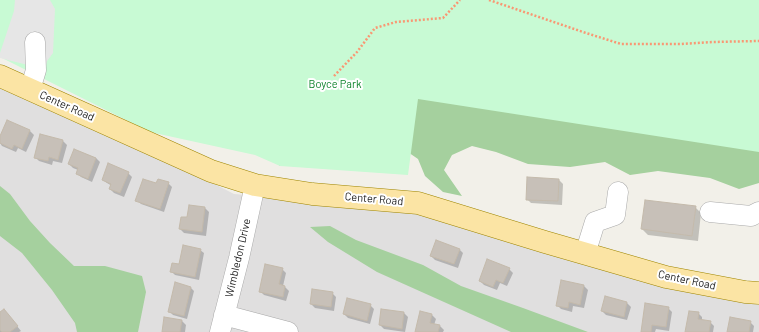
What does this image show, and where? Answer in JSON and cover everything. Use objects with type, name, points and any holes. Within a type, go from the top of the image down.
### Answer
[{"type":"main road","name":"Center Road","points":[[0,76],[211,171],[255,185],[312,194],[418,203],[666,277],[745,292],[759,293]]},
{"type":"street","points":[[30,90],[36,70],[35,42]]},
{"type":"street","name":"Wimbledon Drive","points":[[222,324],[239,258],[255,185]]},
{"type":"street","points":[[585,254],[595,222],[614,215],[618,192]]},
{"type":"street","points":[[710,212],[751,216],[759,212]]},
{"type":"street","points":[[222,324],[288,332]]},
{"type":"path","points":[[334,76],[357,52],[375,28],[396,22],[443,18],[460,0]]},
{"type":"path","points":[[489,0],[578,31],[621,44],[681,44],[759,41]]},
{"type":"shaded area","points":[[15,0],[50,0],[55,9],[53,53],[47,61],[45,71],[0,58],[0,53],[14,11]]},
{"type":"shaded area","points":[[0,77],[30,90],[234,194],[419,210],[677,287],[759,305],[759,332],[0,332]]},
{"type":"green space","name":"Boyce Park","points":[[0,0],[759,0],[759,152],[418,99],[408,175],[280,166],[255,155],[150,132],[0,57]]},
{"type":"green space","points":[[759,0],[759,183],[739,189],[710,178],[658,171],[630,175],[605,162],[570,167],[528,164],[496,152],[472,146],[452,155],[444,170],[462,196],[443,192],[425,176],[418,159],[386,137],[280,166],[233,116]]},
{"type":"green space","points":[[0,186],[10,194],[30,221],[50,243],[74,266],[105,266],[142,276],[146,292],[138,332],[77,332],[75,323],[52,290],[22,253],[0,236]]},
{"type":"green space","points":[[330,226],[356,240],[423,265],[461,286],[588,332],[511,332],[377,272],[328,242],[310,227]]},
{"type":"building","points":[[7,120],[30,130],[22,149],[14,145],[12,149],[0,143],[0,136]]},
{"type":"building","points":[[40,134],[63,140],[58,160],[49,157],[48,161],[34,158]]},
{"type":"building","points":[[74,149],[96,158],[88,179],[76,174],[78,168],[68,164]]},
{"type":"building","points":[[108,163],[129,172],[120,193],[109,189],[111,184],[102,180]]},
{"type":"building","points":[[527,177],[559,179],[558,201],[526,200]]},
{"type":"building","points":[[143,179],[156,183],[158,179],[169,182],[160,209],[135,201]]},
{"type":"building","points":[[645,200],[696,206],[692,236],[641,229]]},
{"type":"building","points":[[189,205],[205,207],[202,232],[179,229],[181,217],[187,217]]},
{"type":"building","points":[[436,240],[460,249],[454,264],[430,256]]},
{"type":"building","points":[[183,245],[201,249],[195,277],[170,272],[172,263],[179,264]]},
{"type":"building","points":[[487,259],[510,268],[503,283],[496,280],[493,287],[479,281]]},
{"type":"building","points":[[265,264],[283,268],[279,284],[285,286],[283,297],[259,292]]},
{"type":"building","points":[[561,280],[584,285],[580,305],[569,302],[568,308],[556,306]]},
{"type":"building","points":[[175,282],[191,287],[184,316],[168,312]]},
{"type":"building","points":[[312,289],[333,292],[331,307],[310,304]]},
{"type":"building","points":[[605,296],[627,302],[624,317],[601,311]]},
{"type":"building","points":[[347,298],[371,304],[367,321],[343,314]]},
{"type":"building","points":[[645,303],[669,307],[666,327],[652,325],[651,332],[641,332]]},
{"type":"building","points":[[4,309],[18,326],[10,332],[2,332],[0,330],[0,312]]},
{"type":"building","points":[[381,309],[404,312],[402,329],[379,325]]},
{"type":"building","points":[[420,311],[432,314],[430,323],[440,325],[438,332],[415,332]]},
{"type":"building","points":[[689,311],[699,312],[698,319],[711,321],[709,332],[685,332]]},
{"type":"building","points":[[164,317],[182,320],[180,332],[162,332]]},
{"type":"building","points":[[730,317],[751,321],[749,332],[727,332]]}]
